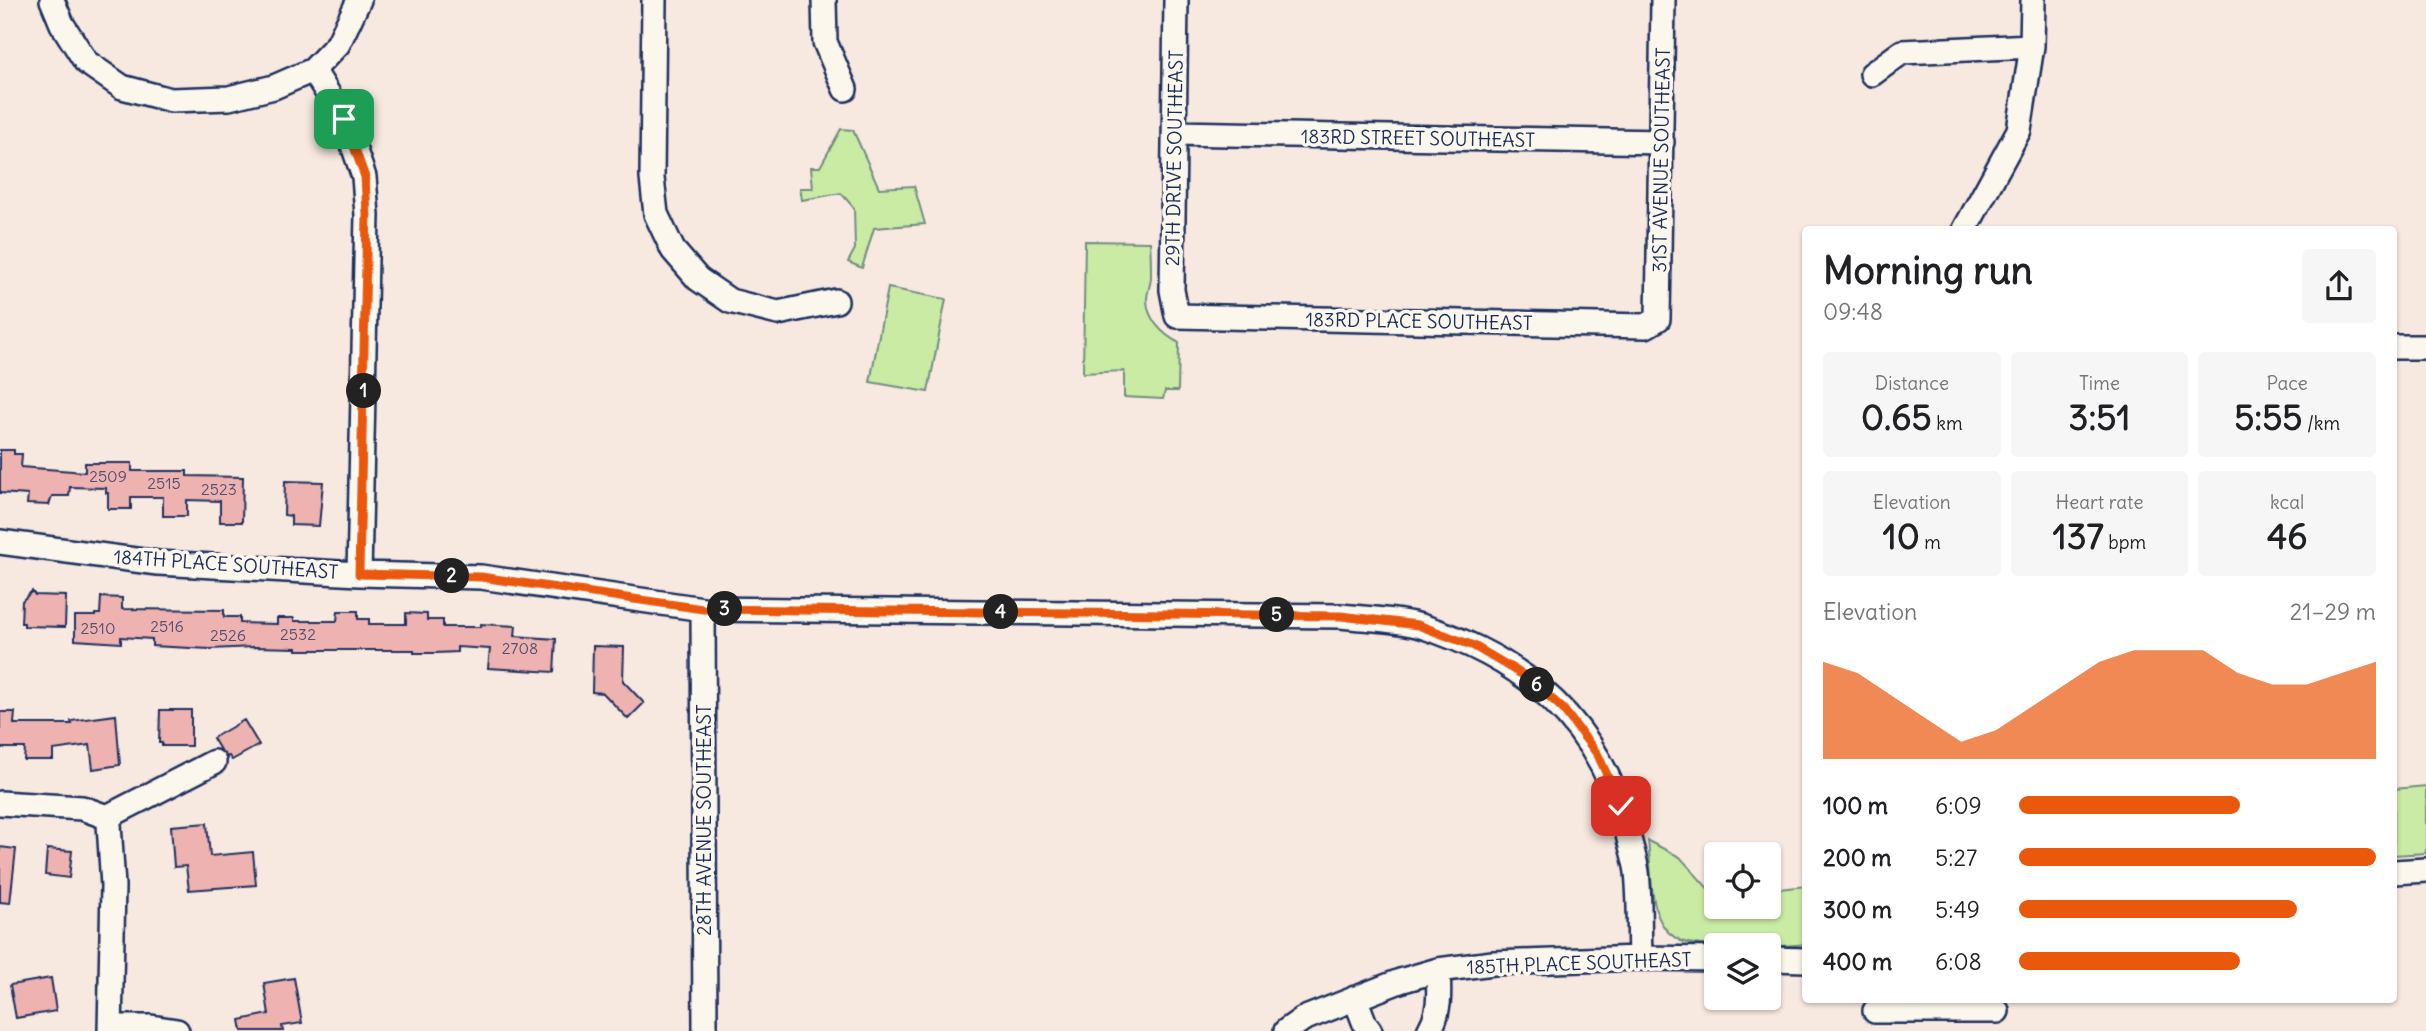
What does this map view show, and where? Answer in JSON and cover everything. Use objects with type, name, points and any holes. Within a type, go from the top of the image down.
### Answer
[{"type":"street","points":[[52,0],[62,24],[86,62],[122,87],[172,100],[229,98],[274,87],[313,69],[338,44],[359,0]]},
{"type":"street","points":[[654,0],[652,178],[656,214],[673,250],[698,279],[730,301],[778,313],[836,301]]},
{"type":"street","points":[[824,0],[825,42],[845,89]]},
{"type":"street","name":"29TH DRIVE SOUTHEAST","points":[[1175,0],[1172,290],[1177,316]]},
{"type":"street","name":"31ST AVENUE SOUTHEAST","points":[[1658,319],[1663,0]]},
{"type":"street","points":[[1967,226],[2019,130],[2032,46],[2033,0]]},
{"type":"street","points":[[1872,74],[1902,52],[2032,46]]},
{"type":"street","points":[[313,69],[344,119],[365,177],[367,215],[359,574]]},
{"type":"street","name":"183RD STREET SOUTHEAST","points":[[1175,133],[1662,142]]},
{"type":"street","name":"183RD PLACE SOUTHEAST","points":[[1177,316],[1646,326],[1658,319]]},
{"type":"street","points":[[2397,347],[2426,347]]},
{"type":"street","name":"184TH PLACE SOUTHEAST","points":[[0,542],[158,563],[359,574],[481,577],[703,609],[1341,616],[1418,625],[1474,646],[1530,679],[1563,709],[1598,755],[1621,806],[1637,870],[1640,958]]},
{"type":"street","name":"28TH AVENUE SOUTHEAST","points":[[703,609],[705,1031]]},
{"type":"street","points":[[0,803],[82,808],[107,817],[214,762]]},
{"type":"street","points":[[107,817],[113,886],[111,1029],[151,1027],[177,1031]]},
{"type":"street","points":[[2397,872],[2426,870]]},
{"type":"street","name":"185TH PLACE SOUTHEAST","points":[[1286,1031],[1303,1018],[1400,981],[1438,970],[1493,963],[1704,959]]},
{"type":"street","points":[[1781,960],[1802,960]]},
{"type":"street","points":[[1429,1031],[1436,1019],[1439,1003],[1438,970]]},
{"type":"street","points":[[1355,998],[1370,1031]]},
{"type":"street","points":[[1875,1011],[1997,1014]]},
{"type":"green space","points":[[841,129],[853,130],[879,188],[914,186],[925,224],[874,228],[862,268],[848,262],[855,249],[854,208],[841,193],[802,200],[800,188],[813,188],[811,167],[820,167]]},
{"type":"green space","points":[[1085,241],[1150,242],[1148,306],[1157,325],[1179,343],[1178,391],[1165,391],[1163,399],[1124,397],[1124,371],[1083,373]]},
{"type":"green space","points":[[888,288],[946,299],[928,392],[870,382]]},
{"type":"green space","points":[[2426,786],[2426,853],[2397,855],[2397,789]]},
{"type":"green space","points":[[1648,841],[1680,857],[1704,884],[1704,919],[1781,919],[1781,889],[1802,886],[1802,944],[1781,945],[1781,933],[1704,933],[1704,945],[1691,944],[1681,941],[1667,930],[1655,905]]},
{"type":"building","points":[[0,450],[14,450],[14,454],[22,454],[21,467],[85,472],[85,463],[132,463],[132,471],[187,471],[187,476],[243,477],[242,522],[220,522],[220,501],[187,500],[187,516],[163,516],[163,497],[131,497],[131,509],[108,509],[106,488],[70,487],[69,496],[52,496],[49,505],[27,504],[28,495],[0,493]]},
{"type":"building","points":[[285,481],[323,482],[319,526],[291,525],[291,516],[284,515]]},
{"type":"building","points":[[32,591],[35,595],[66,596],[65,627],[24,626],[24,623],[21,623],[22,601]]},
{"type":"building","points":[[101,597],[122,598],[122,609],[224,610],[224,617],[240,617],[240,623],[277,624],[277,618],[294,618],[294,621],[337,621],[338,611],[358,611],[358,619],[369,619],[369,624],[406,624],[406,613],[427,614],[427,620],[443,620],[443,627],[481,627],[481,624],[516,626],[515,636],[556,639],[554,672],[488,668],[490,649],[457,647],[457,652],[414,653],[414,650],[297,650],[254,647],[210,649],[152,646],[152,639],[121,637],[121,643],[75,640],[75,616],[100,614]]},
{"type":"building","points":[[593,646],[624,647],[623,681],[644,703],[628,719],[603,693],[592,692]]},
{"type":"building","points":[[160,710],[191,710],[191,746],[162,746],[162,743],[159,743]]},
{"type":"building","points":[[0,712],[15,712],[14,724],[72,724],[71,721],[116,715],[120,765],[93,769],[90,745],[53,750],[53,760],[24,760],[25,748],[0,748]]},
{"type":"building","points":[[244,720],[259,745],[232,760],[220,750],[213,738]]},
{"type":"building","points":[[207,823],[210,856],[253,852],[256,885],[189,890],[186,866],[174,867],[171,826]]},
{"type":"building","points":[[0,847],[16,849],[10,903],[0,902]]},
{"type":"building","points":[[47,849],[72,851],[69,878],[45,875]]},
{"type":"building","points":[[51,978],[56,1011],[16,1018],[10,985]]},
{"type":"building","points":[[294,978],[302,1023],[282,1026],[283,1031],[242,1031],[240,1020],[269,1014],[264,983]]},
{"type":"route","points":[[344,119],[365,177],[367,215],[359,574],[481,577],[703,609],[1341,616],[1418,625],[1474,646],[1530,679],[1563,709],[1598,755],[1621,806]]}]
